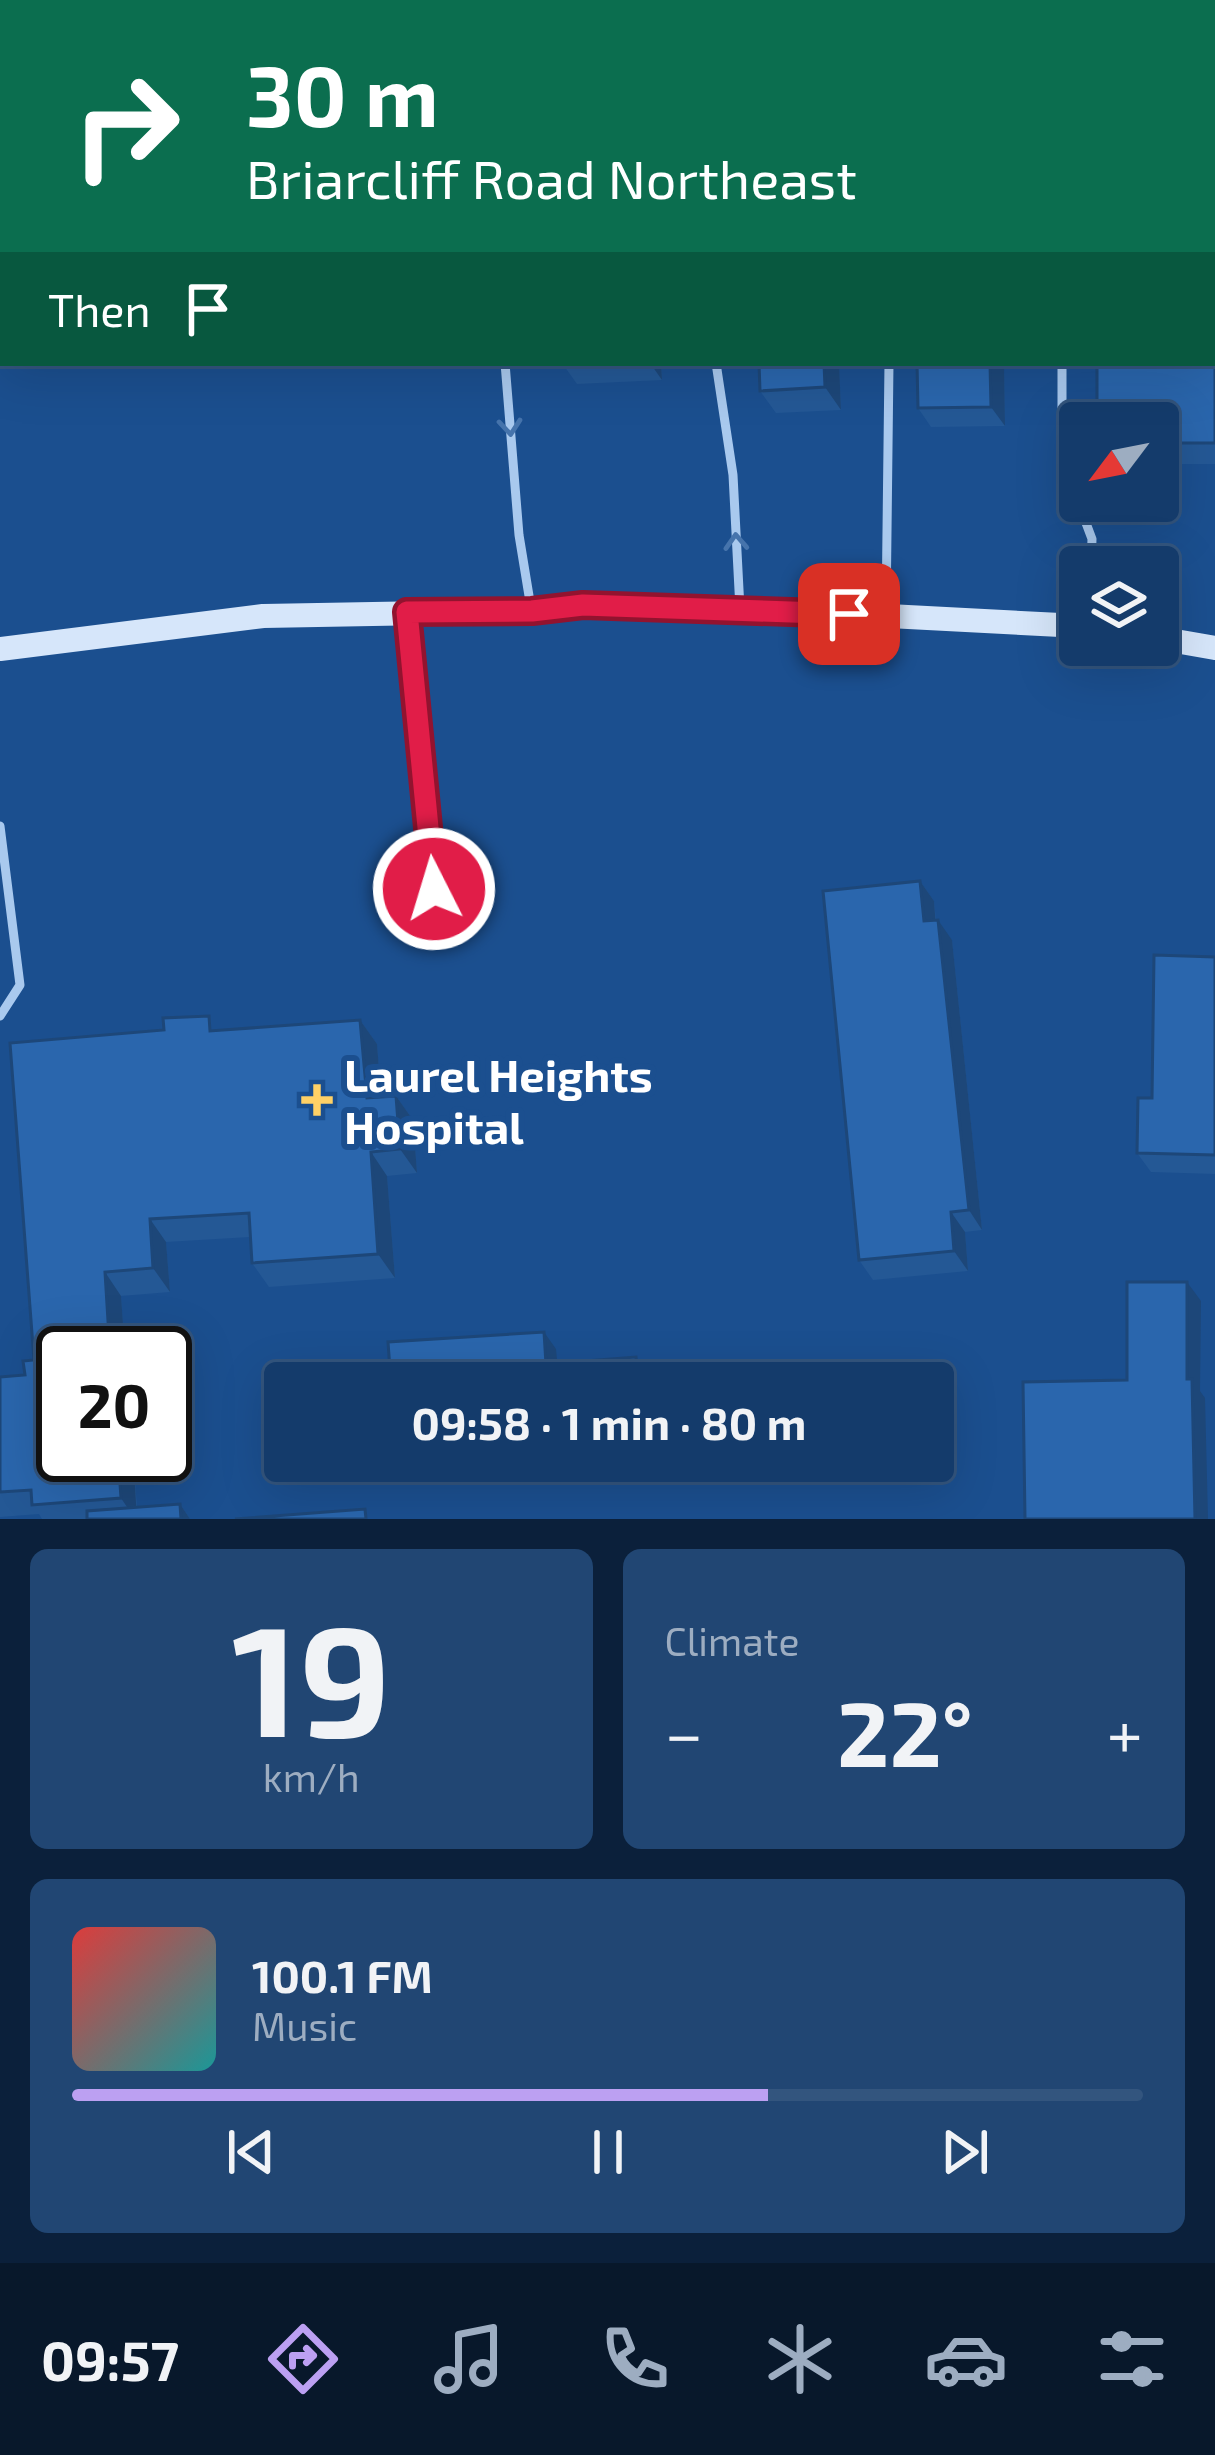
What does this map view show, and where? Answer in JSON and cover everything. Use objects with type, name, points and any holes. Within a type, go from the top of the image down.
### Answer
[{"type":"main road","points":[[0,649],[263,616],[532,611],[583,605],[1059,625]]},
{"type":"main road","points":[[1179,642],[1215,648]]},
{"type":"lane","points":[[505,366],[519,535],[532,611]]},
{"type":"lane","points":[[716,366],[733,475],[740,609]]},
{"type":"lane","points":[[886,615],[889,366]]},
{"type":"lane","points":[[1062,366],[1062,459],[1092,546]]},
{"type":"lane","points":[[407,612],[434,889]]},
{"type":"lane","points":[[0,826],[20,985],[0,1016]]},
{"type":"building","points":[[759,366],[824,366],[825,387],[760,391]]},
{"type":"building","points":[[917,366],[990,366],[991,407],[918,408]]},
{"type":"building","points":[[1097,366],[1215,366],[1215,443],[1179,443],[1179,402],[1097,402]]},
{"type":"building","points":[[920,881],[924,921],[938,920],[969,1210],[951,1212],[954,1251],[859,1260],[823,891]]},
{"type":"building","points":[[1154,955],[1215,957],[1215,1155],[1137,1153],[1138,1098],[1152,1098]]},
{"type":"building","points":[[209,1016],[210,1031],[360,1020],[367,1098],[396,1096],[400,1149],[371,1152],[378,1254],[252,1263],[249,1213],[150,1219],[153,1268],[105,1272],[108,1326],[36,1326],[36,1482],[120,1482],[121,1498],[32,1505],[31,1490],[0,1492],[0,1377],[25,1375],[23,1361],[34,1360],[10,1043],[164,1030],[163,1018]]},
{"type":"building","points":[[1127,1282],[1187,1282],[1195,1519],[1025,1519],[1023,1382],[1127,1380]]},
{"type":"building","points":[[544,1332],[546,1362],[389,1362],[388,1342]]},
{"type":"building","points":[[636,1357],[636,1362],[572,1362]]},
{"type":"building","points":[[180,1504],[181,1519],[87,1519],[87,1511]]},
{"type":"building","points":[[365,1509],[366,1519],[235,1519]]},
{"type":"place","name":"Laurel Heights Hospital","points":[[317,1100]]},
{"type":"route","points":[[434,889],[407,612],[532,611],[583,605],[849,614]]}]
